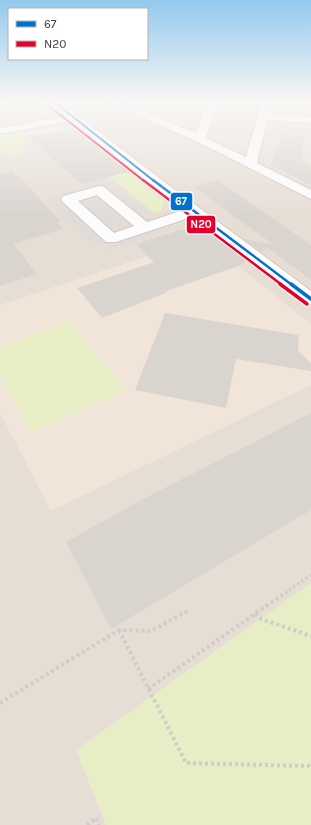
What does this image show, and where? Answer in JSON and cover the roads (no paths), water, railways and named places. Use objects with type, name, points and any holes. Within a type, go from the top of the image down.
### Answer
[{"type":"street","points":[[103,140],[311,298]]},
{"type":"street","points":[[201,140],[311,194]]},
{"type":"street","points":[[250,164],[257,140]]},
{"type":"street","points":[[145,228],[99,190],[68,199],[111,239],[145,228],[195,211]]}]
